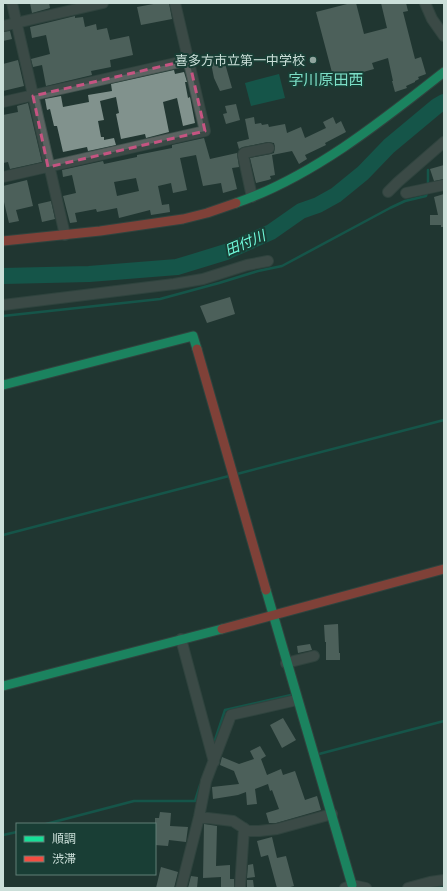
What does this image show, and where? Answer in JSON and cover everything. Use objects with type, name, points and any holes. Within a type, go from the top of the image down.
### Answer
[{"type":"street","points":[[12,3],[64,235]]},
{"type":"street","points":[[3,26],[85,5],[103,3]]},
{"type":"street","points":[[3,177],[205,131],[175,3]]},
{"type":"street","points":[[425,3],[432,19],[444,36]]},
{"type":"street","points":[[3,102],[188,60]]},
{"type":"street","points":[[3,241],[135,226],[205,214],[252,197],[308,169],[343,148],[403,105],[444,72]]},
{"type":"street","points":[[388,192],[444,142]]},
{"type":"street","points":[[252,197],[243,155],[244,153],[268,148]]},
{"type":"street","points":[[406,193],[444,185]]},
{"type":"street","points":[[3,305],[174,284],[203,279],[252,264],[268,261]]},
{"type":"street","points":[[3,385],[193,336],[286,663],[332,814],[349,886],[366,888]]},
{"type":"street","points":[[3,686],[444,570]]},
{"type":"street","points":[[181,639],[214,762]]},
{"type":"street","points":[[286,663],[314,656]]},
{"type":"street","points":[[181,888],[200,817],[206,781],[231,715],[297,700]]},
{"type":"street","points":[[200,817],[233,821],[248,831],[276,829],[332,814]]},
{"type":"street","points":[[240,888],[244,828]]},
{"type":"street","points":[[408,888],[444,880]]},
{"type":"highlighted area","points":[[189,60],[205,131],[48,167],[33,96]]},
{"type":"shaded area","points":[[279,74],[285,98],[251,106],[245,83]]},
{"type":"building","points":[[30,3],[49,3],[50,8],[32,13]]},
{"type":"building","points":[[159,3],[169,3],[172,19],[141,25],[137,7]]},
{"type":"building","points":[[356,3],[364,34],[387,28],[381,3],[406,3],[408,11],[403,12],[415,59],[421,57],[426,74],[418,77],[419,79],[415,82],[406,86],[407,88],[395,92],[388,58],[372,63],[374,69],[334,80],[316,12]]},
{"type":"building","points":[[75,16],[75,18],[83,17],[85,27],[96,24],[97,30],[107,28],[110,40],[129,36],[133,55],[110,60],[111,67],[91,71],[92,75],[46,86],[42,65],[33,67],[31,59],[50,54],[46,35],[32,38],[30,27]]},
{"type":"building","points":[[10,31],[12,39],[3,41],[3,32]]},
{"type":"building","points":[[18,60],[24,86],[3,91],[3,64]]},
{"type":"building","points":[[224,60],[232,88],[220,91],[214,78],[211,63]]},
{"type":"building","points":[[174,70],[175,74],[184,72],[187,82],[185,82],[188,98],[190,97],[195,123],[183,126],[177,98],[163,102],[169,132],[146,138],[145,134],[121,139],[116,114],[119,113],[116,97],[100,101],[104,120],[98,121],[101,137],[104,137],[104,140],[114,138],[116,145],[88,151],[87,147],[63,152],[57,126],[54,126],[50,109],[47,110],[45,99],[61,96],[63,107],[89,102],[88,95],[112,91],[111,84]]},
{"type":"building","points":[[28,103],[42,162],[10,169],[8,162],[3,163],[3,115],[18,112],[17,106]]},
{"type":"building","points":[[236,104],[240,120],[226,124],[223,114],[227,113],[225,106]]},
{"type":"building","points":[[254,117],[255,124],[268,124],[269,127],[285,124],[287,133],[301,127],[305,138],[326,128],[323,122],[333,117],[336,124],[341,121],[346,132],[325,143],[326,145],[305,155],[307,159],[299,164],[292,151],[272,155],[275,175],[270,176],[271,179],[256,183],[250,158],[274,153],[275,147],[274,143],[268,142],[239,149],[237,142],[249,139],[245,119]]},
{"type":"building","points":[[204,138],[210,159],[237,153],[239,167],[232,168],[237,189],[223,193],[221,183],[203,186],[196,155],[180,158],[187,190],[173,193],[171,183],[158,186],[162,205],[169,204],[170,212],[151,215],[150,210],[119,218],[117,208],[97,212],[96,209],[75,213],[77,222],[70,223],[63,196],[76,193],[72,175],[63,177],[62,170],[103,161],[104,164],[137,157],[137,155],[172,148],[172,145]],"holes":[[[136,178],[139,191],[117,196],[114,182]]]},
{"type":"building","points":[[444,165],[444,179],[434,181],[430,169]]},
{"type":"building","points":[[27,180],[33,206],[16,210],[19,221],[9,223],[3,202],[3,186]]},
{"type":"building","points":[[444,194],[444,227],[441,227],[441,225],[430,225],[430,215],[438,215],[434,197]]},
{"type":"building","points":[[51,201],[55,219],[42,222],[38,204]]},
{"type":"building","points":[[230,297],[235,314],[207,323],[200,306]]},
{"type":"building","points":[[338,624],[340,660],[326,660],[324,625]]},
{"type":"building","points":[[310,644],[312,650],[298,653],[297,646]]},
{"type":"building","points":[[283,718],[296,740],[282,748],[270,725]]},
{"type":"building","points":[[260,746],[266,756],[261,759],[267,775],[281,769],[283,775],[295,771],[305,800],[317,796],[321,810],[276,823],[269,823],[266,813],[279,809],[272,790],[270,791],[268,784],[255,789],[257,804],[247,805],[246,792],[238,795],[213,799],[212,787],[239,784],[234,771],[220,765],[222,757],[239,764],[254,759],[250,751]]},
{"type":"building","points":[[160,812],[171,813],[170,826],[188,827],[186,842],[169,840],[168,846],[156,845],[155,818],[159,818]]},
{"type":"building","points":[[204,824],[217,826],[216,866],[230,865],[230,879],[234,879],[234,888],[221,888],[221,877],[203,878]]},
{"type":"building","points":[[272,837],[277,858],[286,856],[294,886],[277,888],[268,855],[261,857],[257,841]]},
{"type":"building","points":[[253,864],[255,877],[247,878],[248,865]]},
{"type":"building","points":[[161,867],[178,872],[174,888],[156,888]]},
{"type":"building","points":[[191,876],[198,877],[197,888],[188,888]]},
{"type":"building","points":[[247,880],[253,880],[254,888],[247,888]]},
{"type":"waterway","name":"田付川","points":[[3,276],[89,274],[177,267],[226,252],[271,232],[301,211],[318,205],[336,195],[363,173],[389,146],[437,106],[444,102]]},
{"type":"waterway","points":[[428,170],[428,186]]},
{"type":"waterway","points":[[3,316],[160,299],[258,271],[282,266],[390,208],[405,201],[426,196],[427,192]]},
{"type":"waterway","points":[[237,474],[444,420]]},
{"type":"waterway","points":[[3,535],[229,476]]},
{"type":"waterway","points":[[213,746],[225,710],[291,695]]},
{"type":"waterway","points":[[319,754],[444,721]]},
{"type":"waterway","points":[[50,823],[134,801],[195,801],[200,785]]},
{"type":"waterway","points":[[3,835],[16,832]]},
{"type":"waterway","points":[[428,888],[444,885]]},
{"type":"traffic: fast","points":[[236,203],[264,192],[319,163],[371,128],[444,72]]},
{"type":"traffic: fast","points":[[3,385],[193,336],[197,349]]},
{"type":"traffic: fast","points":[[266,590],[352,885]]},
{"type":"traffic: fast","points":[[3,686],[222,629]]},
{"type":"traffic: jam","points":[[3,241],[100,231],[183,219],[236,203]]},
{"type":"traffic: jam","points":[[197,349],[266,590]]},
{"type":"traffic: jam","points":[[222,629],[444,569]]},
{"type":"place","name":"喜多方市立第一中学校","points":[[313,60]]},
{"type":"district","name":"字川原田西","points":[[326,80]]}]
